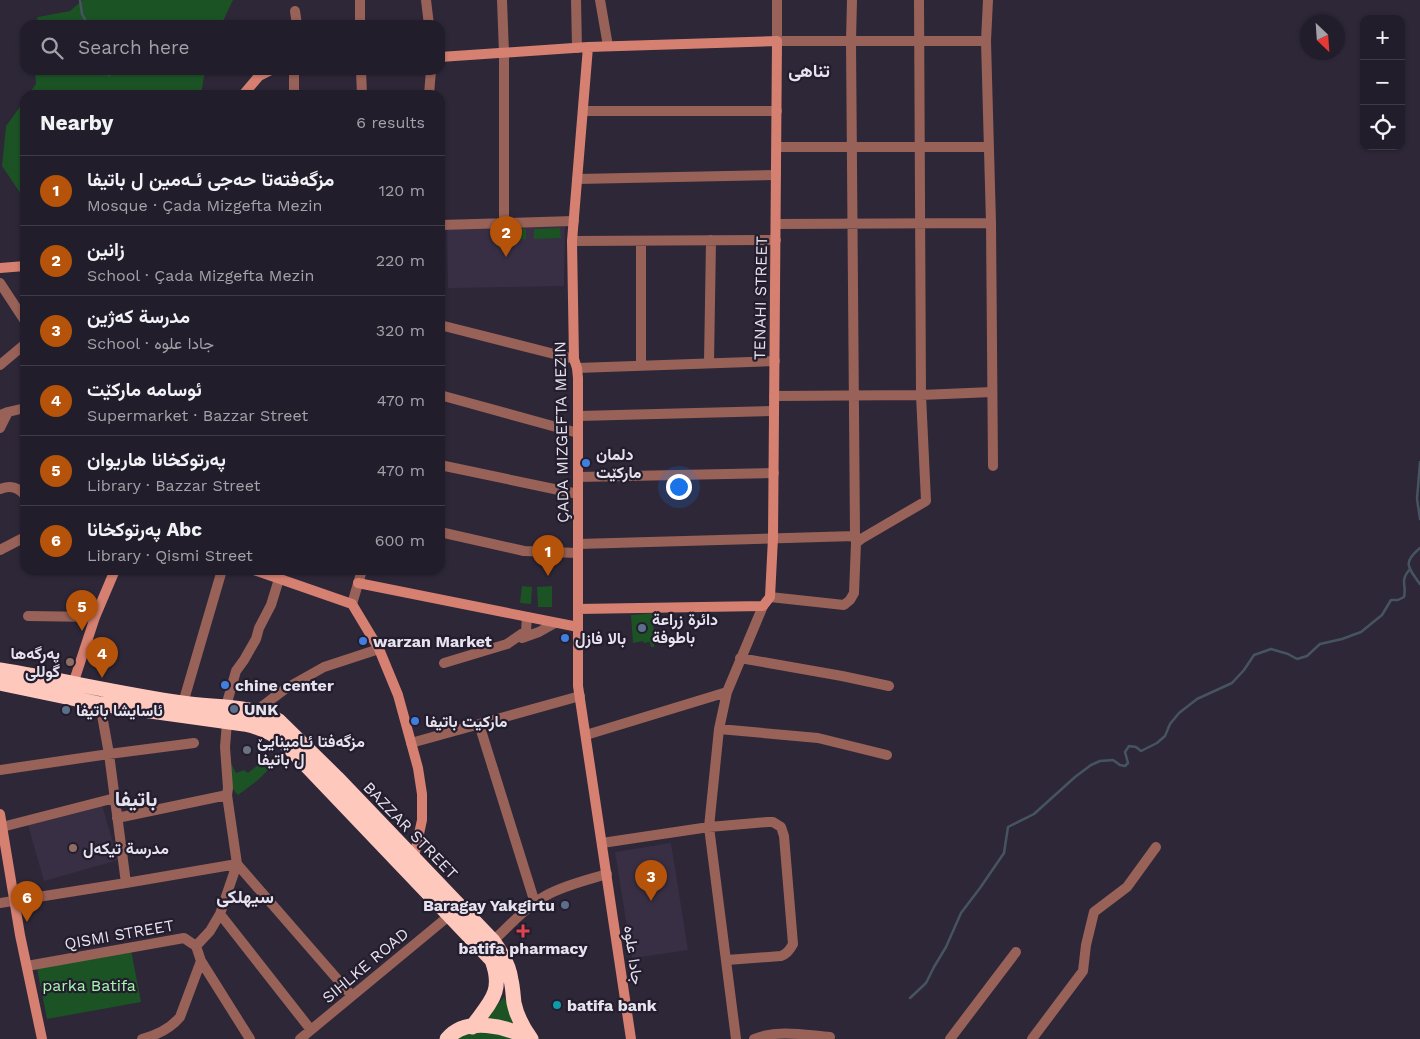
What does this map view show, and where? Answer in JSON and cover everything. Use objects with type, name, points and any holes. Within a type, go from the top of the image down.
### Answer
[{"type":"highway","name":"BAZZAR STREET","points":[[0,670],[25,681],[100,704],[227,715],[256,711],[272,717],[286,726],[332,783],[492,960],[497,972],[494,996],[472,1027]]},
{"type":"highway","name":"BAZZAR STREET","points":[[0,683],[25,681],[73,684],[183,703],[227,715],[272,733],[332,783],[414,857],[493,941],[506,963],[518,1016],[530,1039]]},
{"type":"highway","points":[[447,1039],[457,1030],[490,1025],[515,1031],[530,1039]]},
{"type":"street","points":[[360,0],[360,20]]},
{"type":"street","points":[[426,0],[428,20]]},
{"type":"street","points":[[502,0],[504,53],[504,224]]},
{"type":"street","points":[[576,0],[577,48]]},
{"type":"street","points":[[600,0],[608,46]]},
{"type":"street","name":"TENAHI STREET","points":[[770,597],[774,473],[777,0]]},
{"type":"street","points":[[736,1039],[709,827],[719,729],[727,692],[763,606],[770,597],[844,604],[850,600],[854,593],[852,0]]},
{"type":"street","points":[[445,533],[524,551],[773,538],[855,540],[861,539],[926,501],[921,395],[919,0]]},
{"type":"street","points":[[988,0],[986,41],[991,223],[993,466]]},
{"type":"street","points":[[296,11],[296,20]]},
{"type":"street","points":[[445,57],[608,46],[777,41],[986,41]]},
{"type":"street","name":"ÇADA MIZGEFTA MEZIN","points":[[588,47],[572,241],[578,416],[578,686],[606,874]]},
{"type":"street","points":[[247,90],[261,75]]},
{"type":"street","points":[[294,75],[294,90]]},
{"type":"street","points":[[361,75],[362,90]]},
{"type":"street","points":[[429,90],[431,75]]},
{"type":"street","points":[[583,111],[777,111]]},
{"type":"street","points":[[777,147],[989,147]]},
{"type":"street","points":[[577,178],[776,174]]},
{"type":"street","points":[[445,225],[574,221]]},
{"type":"street","points":[[776,224],[991,223]]},
{"type":"street","points":[[709,363],[711,240]]},
{"type":"street","points":[[572,241],[776,240]]},
{"type":"street","points":[[641,241],[641,366]]},
{"type":"street","points":[[0,268],[20,266]]},
{"type":"street","points":[[0,283],[20,313]]},
{"type":"street","points":[[445,327],[576,364],[641,366],[775,361]]},
{"type":"street","points":[[0,365],[20,348]]},
{"type":"street","points":[[774,396],[921,395],[992,392]]},
{"type":"street","points":[[445,396],[578,433]]},
{"type":"street","points":[[0,428],[4,413],[20,409]]},
{"type":"street","points":[[578,416],[774,411]]},
{"type":"street","points":[[445,466],[578,494]]},
{"type":"street","points":[[578,477],[774,473]]},
{"type":"street","points":[[0,489],[12,486],[20,491]]},
{"type":"street","points":[[0,550],[20,540]]},
{"type":"street","points":[[73,684],[95,617],[113,575]]},
{"type":"street","points":[[183,703],[221,575]]},
{"type":"street","points":[[196,946],[210,931],[220,914],[237,864],[227,795],[225,747],[228,700],[236,671],[256,639],[259,628],[271,605],[273,575],[352,604],[378,649],[398,695],[418,768],[422,794],[422,820],[414,857]]},
{"type":"street","points":[[352,604],[360,575]]},
{"type":"street","points":[[358,583],[578,627]]},
{"type":"street","points":[[578,609],[763,606]]},
{"type":"street","points":[[28,616],[95,617]]},
{"type":"street","points":[[444,663],[507,644],[526,631],[527,617]]},
{"type":"street","points":[[514,639],[539,632],[555,623]]},
{"type":"street","points":[[256,711],[285,689],[324,667],[378,649]]},
{"type":"street","points":[[740,658],[889,686]]},
{"type":"street","points":[[586,735],[727,692]]},
{"type":"street","points":[[411,743],[580,696]]},
{"type":"street","points":[[100,704],[109,754],[126,883]]},
{"type":"street","points":[[479,724],[535,903]]},
{"type":"street","points":[[719,729],[818,738],[887,755]]},
{"type":"street","points":[[0,770],[194,743]]},
{"type":"street","points":[[118,818],[227,795]]},
{"type":"street","points":[[2,827],[115,798]]},
{"type":"street","points":[[0,814],[2,841],[42,1039]]},
{"type":"street","points":[[602,843],[709,827],[773,822],[778,824],[783,831],[793,944],[787,954],[781,956],[727,960]]},
{"type":"street","points":[[1032,1039],[1083,971],[1086,945],[1094,912],[1127,887],[1156,847]]},
{"type":"street","points":[[0,903],[237,864]]},
{"type":"street","points":[[237,864],[352,996]]},
{"type":"street","points":[[493,941],[535,903],[559,889],[606,874]]},
{"type":"street","name":"جادا علوه","points":[[606,874],[631,1039]]},
{"type":"street","points":[[220,914],[311,1030]]},
{"type":"street","name":"SIHLKE ROAD","points":[[300,1039],[450,915]]},
{"type":"street","name":"QISMI STREET","points":[[27,966],[184,938],[196,946],[201,961],[250,1039]]},
{"type":"street","points":[[950,1039],[1016,952]]},
{"type":"street","points":[[142,1039],[165,1031],[180,1017],[201,961]]},
{"type":"street","points":[[754,1039],[782,1033],[830,1037]]},
{"type":"shaded area","points":[[447,226],[565,227],[564,286],[448,288]]},
{"type":"shaded area","points":[[102,805],[118,860],[44,881],[28,825]]},
{"type":"shaded area","points":[[671,843],[688,950],[632,958],[615,852]]},
{"type":"green space","points":[[83,0],[233,0],[223,20],[36,20],[38,17],[70,11]]},
{"type":"green space","points":[[35,75],[204,75],[202,90],[32,90],[36,84]]},
{"type":"green space","points":[[20,107],[20,193],[2,166],[6,126]]},
{"type":"green space","points":[[560,228],[561,238],[534,239],[534,229]]},
{"type":"green space","points":[[499,229],[526,229],[526,239],[499,240]]},
{"type":"green space","points":[[522,586],[532,587],[531,604],[520,603]]},
{"type":"green space","points":[[552,586],[552,607],[538,607],[537,587]]},
{"type":"green space","points":[[653,613],[654,647],[651,647],[650,642],[633,643],[631,615]]},
{"type":"green space","points":[[230,761],[236,773],[244,770],[248,773],[265,762],[270,761],[274,764],[258,780],[238,795],[232,784]]},
{"type":"green space","name":"parka Batifa","points":[[131,950],[141,1002],[47,1019],[37,968]]},
{"type":"green space","points":[[504,997],[521,1029],[484,1021]]},
{"type":"green space","points":[[495,1030],[521,1039],[455,1039],[459,1035]]},
{"type":"waterway","points":[[80,0],[82,14],[85,20]]},
{"type":"waterway","points":[[1420,462],[1417,499],[1420,519]]},
{"type":"waterway","points":[[1420,548],[1414,553],[1409,562],[1410,569],[1420,584]]},
{"type":"waterway","points":[[910,998],[926,983],[946,947],[961,913],[1004,853],[1008,827],[1034,814],[1091,765],[1100,761],[1113,760],[1125,766],[1128,763],[1125,752],[1129,746],[1136,747],[1141,751],[1157,743],[1165,736],[1170,724],[1179,713],[1197,699],[1232,683],[1254,655],[1271,649],[1297,659],[1307,656],[1320,644],[1361,632],[1382,615],[1391,600],[1398,600],[1404,597],[1404,580],[1410,569]]},
{"type":"place","name":"زانین","points":[[506,257]]},
{"type":"place","name":"دلمان مارکێت","points":[[586,463]]},
{"type":"place","name":"مزگەفتەتا حەجی ئـەمین ل باتیفا","points":[[548,576]]},
{"type":"place","name":"دائرة زراعة باطوفة","points":[[642,628]]},
{"type":"place","name":"په‌رتوكخانا هاریوان","points":[[82,631]]},
{"type":"place","name":"بالا فازل","points":[[565,638]]},
{"type":"place","name":"warzan Market","points":[[363,641]]},
{"type":"place","name":"په‌رگه‌ها گوللی","points":[[70,662]]},
{"type":"place","name":"ئوسامە مارکێت","points":[[102,678]]},
{"type":"place","name":"chine center","points":[[225,685]]},
{"type":"place","name":"UNK","points":[[234,709]]},
{"type":"place","name":"ئاسایشا باتیفا","points":[[66,710]]},
{"type":"place","name":"ماركيت باتيفا","points":[[415,721]]},
{"type":"place","name":"مزگەفتا ئـامینایێ ل باتیفا","points":[[247,750]]},
{"type":"place","name":"مدرسة تيكه‌ل","points":[[73,848]]},
{"type":"place","name":"مدرسة كه‌ژين","points":[[651,901]]},
{"type":"place","name":"Baragay Yakgirtu","points":[[565,905]]},
{"type":"place","name":"په‌رتوكخانا Abc","points":[[27,922]]},
{"type":"place","name":"batifa pharmacy","points":[[523,931]]},
{"type":"place","name":"batifa bank","points":[[557,1005]]},
{"type":"district","name":"تناهى","points":[[809,71]]},
{"type":"district","name":"باتیفا","points":[[136,799]]},
{"type":"district","name":"سيهلكى","points":[[245,897]]}]
